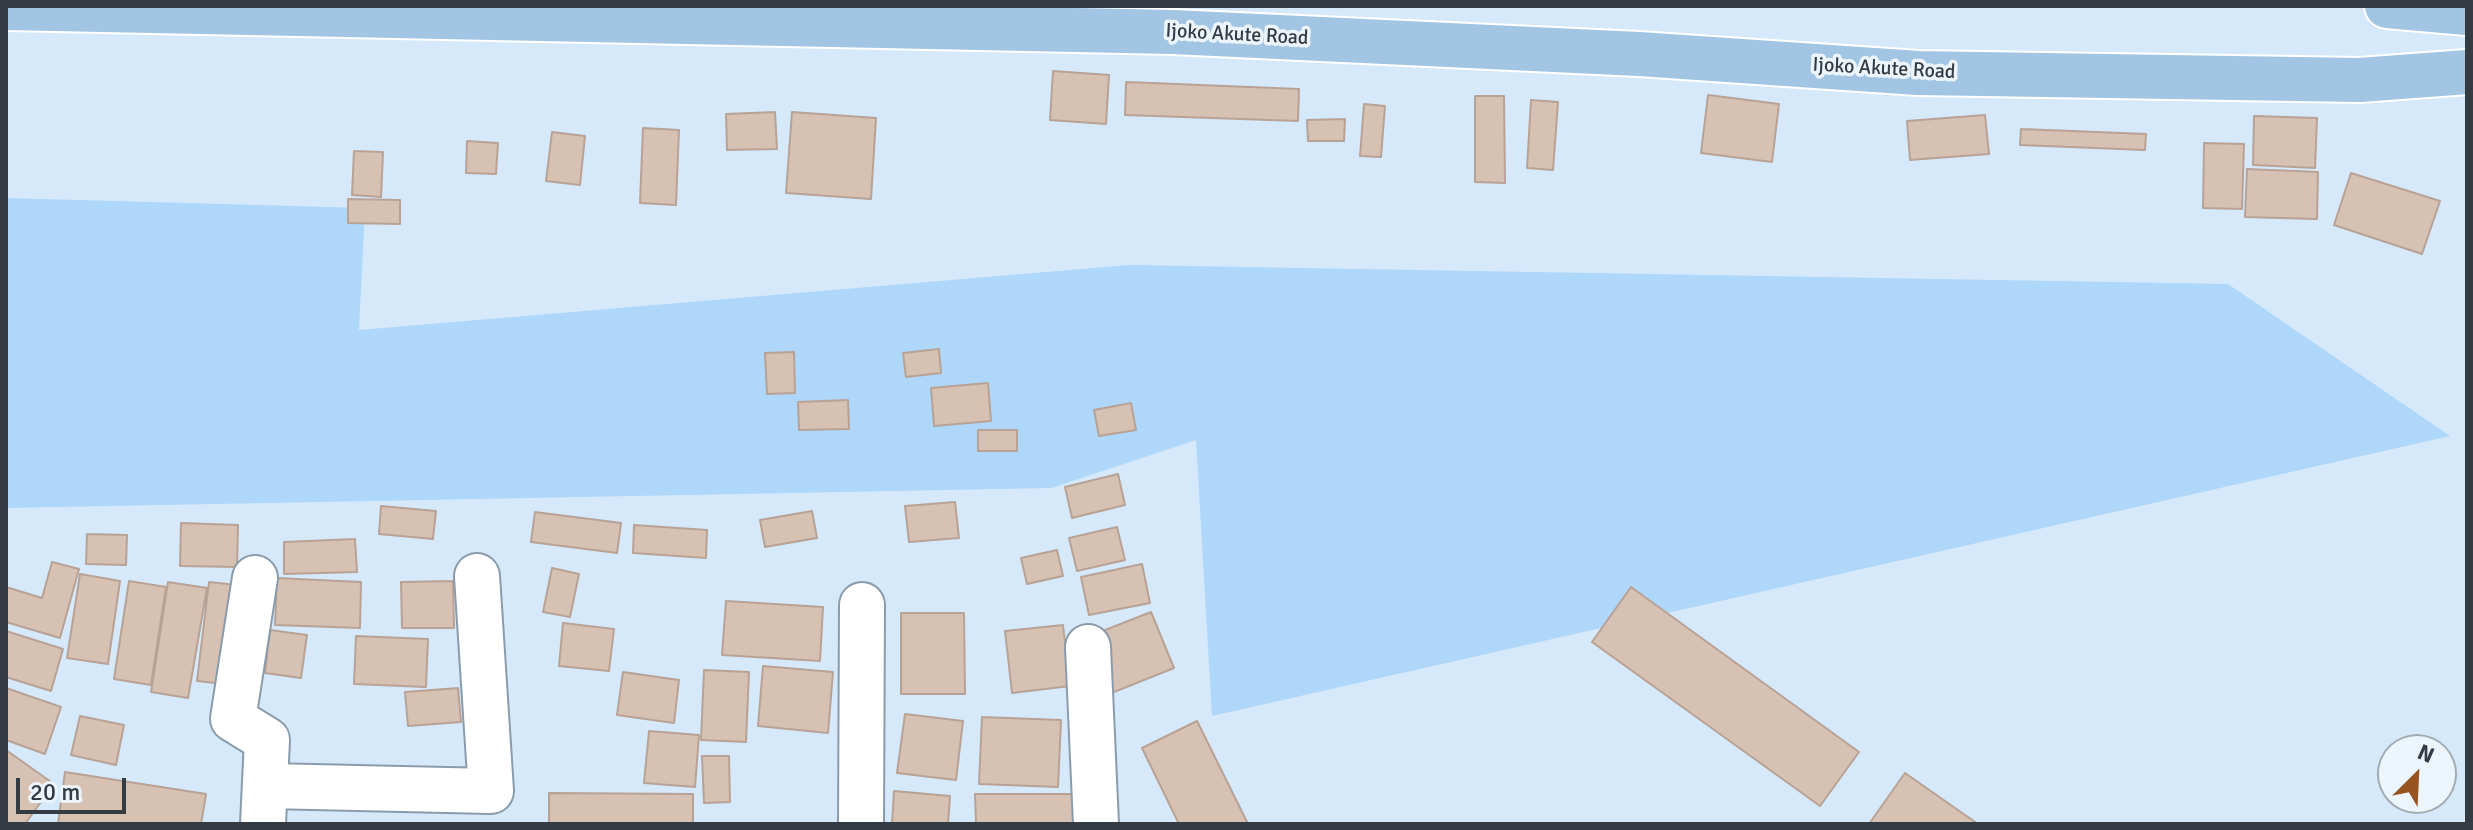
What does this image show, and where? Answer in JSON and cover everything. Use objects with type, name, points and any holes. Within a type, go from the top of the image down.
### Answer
[{"type":"main road","points":[[2387,6],[2467,13]]},
{"type":"main road","name":"Ijoko Akute Road","points":[[6,8],[1173,32],[1639,54],[1918,73],[2360,80],[2467,72]]},
{"type":"street","points":[[255,578],[233,719],[267,740],[266,805],[489,808],[477,576]]},
{"type":"street","points":[[861,824],[862,605]]},
{"type":"street","points":[[1088,647],[1096,824]]},
{"type":"shaded area","points":[[6,198],[365,208],[359,330],[1129,265],[2228,284],[2450,436],[1212,716],[1196,440],[1051,488],[6,508]]},
{"type":"building","points":[[1053,71],[1109,75],[1106,124],[1050,120]]},
{"type":"building","points":[[1126,82],[1299,89],[1298,121],[1125,115]]},
{"type":"building","points":[[1708,95],[1779,104],[1772,162],[1701,153]]},
{"type":"building","points":[[1475,96],[1504,96],[1505,183],[1475,182]]},
{"type":"building","points":[[1531,100],[1558,102],[1553,170],[1527,168]]},
{"type":"building","points":[[1364,104],[1385,106],[1381,157],[1360,156]]},
{"type":"building","points":[[775,112],[777,149],[727,150],[726,114]]},
{"type":"building","points":[[792,112],[876,118],[871,199],[786,193]]},
{"type":"building","points":[[1985,115],[1989,154],[1910,160],[1907,121]]},
{"type":"building","points":[[2254,116],[2317,118],[2315,168],[2253,165]]},
{"type":"building","points":[[1345,119],[1344,141],[1308,141],[1307,120]]},
{"type":"building","points":[[643,128],[679,130],[676,205],[640,203]]},
{"type":"building","points":[[2021,129],[2146,134],[2145,150],[2020,145]]},
{"type":"building","points":[[552,132],[585,136],[580,185],[546,181]]},
{"type":"building","points":[[467,141],[498,143],[496,174],[466,173]]},
{"type":"building","points":[[2204,143],[2244,144],[2242,209],[2203,208]]},
{"type":"building","points":[[354,151],[383,152],[381,197],[352,195]]},
{"type":"building","points":[[2247,169],[2318,172],[2317,219],[2245,217]]},
{"type":"building","points":[[2351,173],[2440,201],[2422,254],[2334,225]]},
{"type":"building","points":[[348,199],[400,200],[400,224],[348,223]]},
{"type":"building","points":[[939,349],[941,373],[906,377],[903,353]]},
{"type":"building","points":[[794,352],[795,393],[767,394],[765,353]]},
{"type":"building","points":[[988,383],[991,421],[934,426],[931,388]]},
{"type":"building","points":[[848,400],[849,429],[799,430],[798,402]]},
{"type":"building","points":[[1131,403],[1136,430],[1099,436],[1094,410]]},
{"type":"building","points":[[978,430],[1017,430],[1017,451],[978,451]]},
{"type":"building","points":[[1118,474],[1125,505],[1072,518],[1065,487]]},
{"type":"building","points":[[955,502],[959,538],[909,542],[905,506]]},
{"type":"building","points":[[381,506],[436,511],[433,539],[379,534]]},
{"type":"building","points":[[812,511],[817,538],[765,547],[760,520]]},
{"type":"building","points":[[535,512],[621,523],[617,553],[531,542]]},
{"type":"building","points":[[181,523],[238,525],[237,567],[180,566]]},
{"type":"building","points":[[634,525],[707,530],[706,558],[633,553]]},
{"type":"building","points":[[1117,527],[1125,560],[1077,571],[1069,538]]},
{"type":"building","points":[[87,534],[127,535],[126,565],[86,564]]},
{"type":"building","points":[[355,539],[357,572],[284,574],[284,542]]},
{"type":"building","points":[[1057,550],[1063,576],[1027,584],[1021,558]]},
{"type":"building","points":[[52,562],[79,569],[60,638],[6,622],[6,587],[42,598]]},
{"type":"building","points":[[1142,564],[1150,603],[1089,615],[1081,577]]},
{"type":"building","points":[[552,568],[579,574],[570,617],[543,612]]},
{"type":"building","points":[[80,574],[120,581],[108,664],[67,658]]},
{"type":"building","points":[[277,578],[361,582],[360,628],[275,625]]},
{"type":"building","points":[[129,581],[166,587],[151,685],[114,679]]},
{"type":"building","points":[[453,581],[454,628],[402,628],[401,582]]},
{"type":"building","points":[[168,582],[207,588],[188,698],[151,692]]},
{"type":"building","points":[[209,582],[237,585],[225,684],[197,681]]},
{"type":"building","points":[[1631,587],[1859,752],[1820,806],[1592,642]]},
{"type":"building","points":[[726,601],[823,607],[820,661],[722,655]]},
{"type":"building","points":[[1151,612],[1174,668],[1114,692],[1090,636]]},
{"type":"building","points":[[901,613],[964,613],[965,694],[901,694]]},
{"type":"building","points":[[563,623],[614,629],[609,671],[559,666]]},
{"type":"building","points":[[1063,625],[1070,686],[1012,693],[1005,631]]},
{"type":"building","points":[[270,630],[307,635],[301,678],[265,673]]},
{"type":"building","points":[[6,631],[63,649],[51,691],[6,677]]},
{"type":"building","points":[[356,636],[428,639],[426,687],[354,684]]},
{"type":"building","points":[[763,666],[833,672],[828,733],[758,726]]},
{"type":"building","points":[[704,670],[749,672],[746,742],[701,740]]},
{"type":"building","points":[[623,672],[679,680],[674,723],[617,715]]},
{"type":"building","points":[[6,688],[61,707],[45,754],[6,740]]},
{"type":"building","points":[[458,688],[461,722],[408,726],[405,692]]},
{"type":"building","points":[[905,714],[963,721],[956,780],[897,773]]},
{"type":"building","points":[[80,716],[124,725],[116,765],[71,755]]},
{"type":"building","points":[[982,717],[1061,720],[1058,787],[979,784]]},
{"type":"building","points":[[1197,721],[1248,824],[1179,824],[1142,748]]},
{"type":"building","points":[[649,731],[699,735],[695,787],[644,783]]},
{"type":"building","points":[[6,750],[54,784],[25,824],[6,824]]},
{"type":"building","points":[[702,756],[729,756],[730,802],[704,803]]},
{"type":"building","points":[[65,772],[206,794],[201,824],[58,824]]},
{"type":"building","points":[[1905,773],[1978,824],[1869,824]]},
{"type":"building","points":[[894,791],[950,796],[948,824],[892,824]]},
{"type":"building","points":[[549,793],[693,794],[693,824],[549,824]]},
{"type":"building","points":[[975,794],[1080,794],[1080,824],[976,824]]}]
